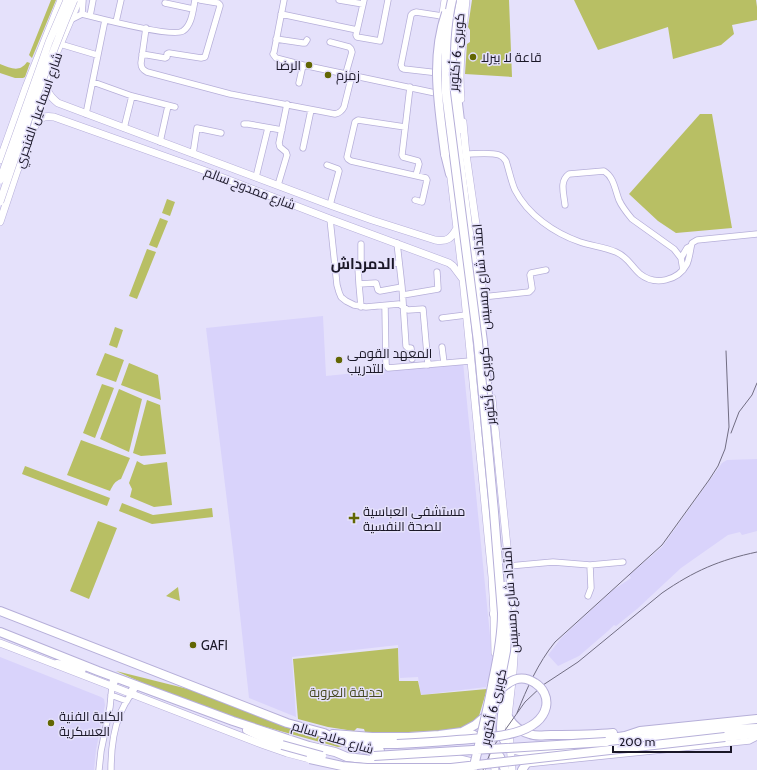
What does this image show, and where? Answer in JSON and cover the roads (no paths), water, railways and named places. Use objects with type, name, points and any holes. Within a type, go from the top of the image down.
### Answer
[{"type":"highway","name":"كوبرى 6 أكتوبر","points":[[461,0],[457,20],[451,75],[454,116],[483,342],[508,612],[506,651],[480,770]]},
{"type":"highway","name":"كوبرى 6 أكتوبر","points":[[450,1],[446,56],[447,106],[478,342],[502,613],[499,649],[488,709],[473,770]]},
{"type":"highway","points":[[450,1],[445,15],[437,57],[438,100],[445,154],[450,174]]},
{"type":"highway","points":[[451,75],[454,79],[456,87],[464,165],[478,270],[482,278]]},
{"type":"highway","name":"شارع صلاح سالم","points":[[0,611],[279,720],[324,733],[361,748],[374,751],[606,740],[621,742],[733,729],[757,728]]},
{"type":"highway","points":[[494,614],[504,636],[509,655],[509,668],[501,728],[505,742],[510,747],[517,750],[540,752],[607,746],[621,742]]},
{"type":"highway","name":"شارع صلاح سالم","points":[[0,632],[116,678],[233,721],[309,746],[342,755],[351,754],[374,756],[606,740],[640,731],[757,719]]},
{"type":"highway","points":[[57,664],[98,671]]},
{"type":"highway","points":[[112,686],[116,678]]},
{"type":"highway","points":[[334,738],[366,743],[396,744],[473,739],[510,734],[526,728],[535,724],[541,718],[545,710],[546,702],[544,692],[537,684],[530,680],[520,678],[511,681],[498,692]]},
{"type":"highway","points":[[129,698],[135,685]]},
{"type":"highway","points":[[324,733],[378,737],[424,736],[459,732],[475,725],[492,709]]},
{"type":"highway","points":[[508,717],[514,725],[535,736],[605,734],[640,731]]},
{"type":"highway","points":[[233,721],[266,739],[314,754],[347,761],[373,764],[432,764],[449,770]]},
{"type":"highway","points":[[459,732],[474,735],[491,745],[500,757],[505,770]]},
{"type":"highway","points":[[453,759],[458,749],[457,737],[459,732]]},
{"type":"highway","points":[[535,736],[532,743],[533,747],[540,752]]},
{"type":"highway","points":[[310,759],[342,766],[368,768],[451,768],[725,737],[757,736]]},
{"type":"highway","points":[[524,767],[534,755],[540,752]]},
{"type":"highway","points":[[342,755],[372,760],[453,759],[474,764],[480,770]]},
{"type":"main road","name":"شارع اسماعيل الفنجري","points":[[0,160],[15,116],[61,0]]},
{"type":"main road","points":[[0,180],[49,42],[66,0]]},
{"type":"main road","points":[[0,202],[34,101],[74,0]]},
{"type":"main road","name":"شارع اسماعيل الفنجري","points":[[0,222],[21,159],[34,128],[47,78],[70,20],[80,0]]},
{"type":"main road","name":"امتداد شارع رمسيس","points":[[466,0],[460,69],[461,95],[466,154],[482,278],[482,297],[509,566],[515,642],[508,717],[512,770]]},
{"type":"main road","name":"امتداد شارع رمسيس","points":[[450,1],[442,16],[442,94],[463,279],[494,614],[496,646],[491,745],[495,770]]},
{"type":"main road","points":[[47,78],[46,87],[48,92],[50,96],[58,103]]},
{"type":"main road","points":[[15,116],[27,102],[42,98]]},
{"type":"main road","name":"شارع ممدوح سالم","points":[[42,98],[278,186],[410,233],[443,241],[452,236],[457,228]]},
{"type":"main road","name":"شارع ممدوح سالم","points":[[34,128],[35,123],[39,119],[48,116],[54,117],[145,149],[449,263],[457,270],[463,279]]},
{"type":"main road","points":[[145,149],[149,138]]},
{"type":"main road","points":[[3,152],[10,159],[21,159]]},
{"type":"main road","points":[[202,170],[206,158]]},
{"type":"main road","points":[[0,164],[9,165],[17,171]]},
{"type":"main road","points":[[405,246],[410,233]]},
{"type":"main road","points":[[479,444],[485,449],[489,450],[497,446]]},
{"type":"main road","points":[[488,540],[491,533],[497,530],[502,533],[506,540]]},
{"type":"main road","points":[[1,652],[2,644],[112,686],[129,698],[217,727],[271,748],[310,759]]},
{"type":"main road","points":[[217,727],[228,728],[266,739]]},
{"type":"street","points":[[82,14],[83,0]]},
{"type":"street","points":[[90,16],[93,0]]},
{"type":"street","points":[[116,22],[120,0]]},
{"type":"street","points":[[70,20],[82,14],[146,28],[180,33],[190,24],[195,0]]},
{"type":"street","points":[[142,54],[165,58],[167,57],[167,54],[170,53],[204,58],[220,6],[218,3],[200,0]]},
{"type":"street","points":[[284,0],[273,54],[276,58],[302,65],[442,94]]},
{"type":"street","points":[[339,0],[363,2],[356,35],[357,37],[380,42],[388,0]]},
{"type":"street","points":[[165,3],[193,9]]},
{"type":"street","points":[[441,73],[403,69],[401,65],[411,15],[416,12],[442,16]]},
{"type":"street","points":[[281,14],[357,30]]},
{"type":"street","points":[[86,114],[105,20]]},
{"type":"street","points":[[146,28],[141,66],[144,71],[230,94],[335,114],[339,113],[344,107],[352,52],[349,47],[330,42]]},
{"type":"street","points":[[276,39],[303,43],[305,43],[306,40]]},
{"type":"street","points":[[60,44],[97,55]]},
{"type":"street","points":[[299,83],[302,65]]},
{"type":"street","points":[[93,82],[132,96],[175,107]]},
{"type":"street","points":[[410,87],[402,156],[418,162],[419,164],[416,176]]},
{"type":"street","points":[[124,128],[132,96]]},
{"type":"street","points":[[278,186],[287,155],[280,146],[287,104]]},
{"type":"street","points":[[160,142],[168,106]]},
{"type":"street","points":[[303,148],[311,110]]},
{"type":"street","points":[[405,127],[358,120],[355,122],[347,157],[351,161],[426,178],[428,180],[422,202],[415,200]]},
{"type":"street","points":[[244,124],[282,130]]},
{"type":"street","points":[[193,154],[197,128],[221,134]]},
{"type":"street","points":[[256,177],[268,128]]},
{"type":"street","points":[[466,154],[493,154],[503,157],[506,161],[515,190],[536,216],[558,232],[582,243],[617,252],[626,258],[640,274],[648,279],[658,281],[668,280],[677,275],[687,264],[691,246]]},
{"type":"street","points":[[327,165],[340,171],[330,205]]},
{"type":"street","points":[[565,204],[562,184],[563,179],[567,175],[604,171],[612,179],[619,201],[627,213],[632,219],[674,249],[681,258],[683,270]]},
{"type":"street","points":[[330,219],[337,285],[341,297],[354,305],[385,306],[399,304],[408,310],[422,309],[428,365]]},
{"type":"street","points":[[681,258],[688,247],[697,240],[757,234]]},
{"type":"street","points":[[397,243],[403,295],[406,346],[411,348],[412,358]]},
{"type":"street","points":[[361,244],[362,266]]},
{"type":"street","points":[[361,306],[358,267],[399,263]]},
{"type":"street","points":[[482,297],[529,292],[532,289],[531,273],[546,270]]},
{"type":"street","points":[[403,295],[437,289],[437,272]]},
{"type":"street","points":[[359,284],[376,283],[378,290],[380,291],[402,287]]},
{"type":"street","points":[[385,306],[386,367],[389,369],[470,360]]},
{"type":"street","points":[[442,318],[466,315]]},
{"type":"street","points":[[442,347],[444,363]]},
{"type":"street","points":[[509,566],[553,562],[590,565],[623,562]]},
{"type":"street","points":[[588,596],[591,588],[590,565]]},
{"type":"street","points":[[100,770],[101,752],[110,707],[112,686]]},
{"type":"street","points":[[111,695],[129,698],[120,713],[113,745],[111,770]]},
{"type":"street","points":[[524,767],[749,741],[757,736]]},
{"type":"railway","points":[[517,713],[533,676],[543,658],[555,642],[662,545],[718,466],[725,449],[729,427],[726,351]]},
{"type":"railway","points":[[731,433],[739,412],[752,395],[757,383]]},
{"type":"railway","points":[[483,770],[493,747],[525,702],[543,685],[578,662],[662,593],[685,578],[707,567],[757,552]]},
{"type":"place","name":"قاعة لا بيرلا","points":[[473,57]]},
{"type":"place","name":"الرضا","points":[[309,65]]},
{"type":"place","name":"زمزم","points":[[328,75]]},
{"type":"place","name":"المعهد القومى للتدريب","points":[[339,360]]},
{"type":"place","name":"مستشفى العباسية للصحة النفسية","points":[[354,518]]},
{"type":"place","name":"GAFI","points":[[193,645]]},
{"type":"place","name":"الكلية الفنية العسكرية","points":[[51,723]]},
{"type":"district","name":"الدمرداش","points":[[363,264]]},
{"type":"park label","name":"حديقة العروبة","points":[[346,692]]}]
